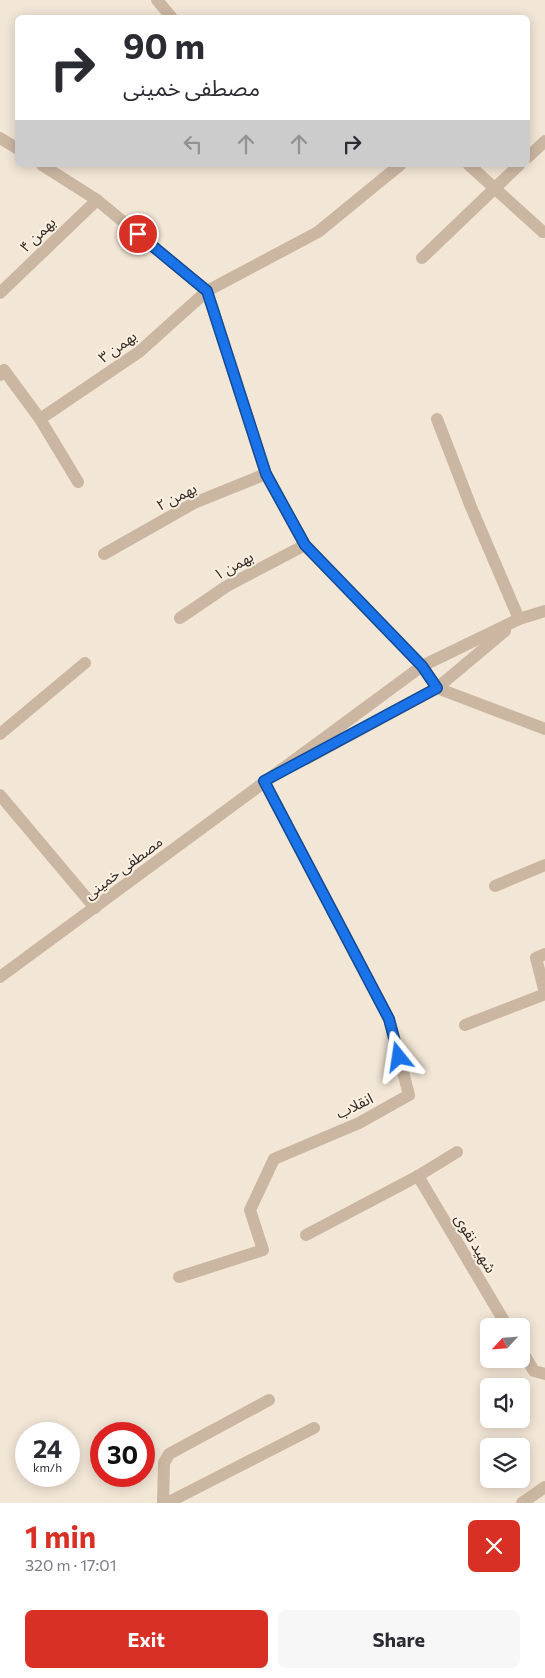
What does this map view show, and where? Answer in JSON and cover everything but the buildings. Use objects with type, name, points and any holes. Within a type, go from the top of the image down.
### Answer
[{"type":"street","points":[[157,0],[170,15]]},
{"type":"street","points":[[0,138],[15,147]]},
{"type":"street","points":[[530,155],[545,141]]},
{"type":"street","points":[[45,167],[97,200],[207,291],[266,474],[305,545],[422,666],[437,688],[545,729]]},
{"type":"street","name":"بهمن ۳","points":[[40,419],[139,352],[207,291],[318,232],[398,167]]},
{"type":"street","points":[[471,167],[543,232]]},
{"type":"street","points":[[422,258],[517,167]]},
{"type":"street","name":"بهمن ۴","points":[[0,293],[97,200]]},
{"type":"street","points":[[0,375],[4,370],[40,419],[78,482]]},
{"type":"street","points":[[437,419],[471,507],[519,618]]},
{"type":"street","name":"بهمن ۲","points":[[104,554],[194,503],[266,474]]},
{"type":"street","name":"بهمن ۱","points":[[180,618],[227,586],[305,545]]},
{"type":"street","name":"مصطفی خمینی","points":[[0,977],[422,666],[519,618],[545,612]]},
{"type":"street","name":"مصطفی خمینی","points":[[264,781],[437,688],[519,618]]},
{"type":"street","points":[[0,734],[85,663]]},
{"type":"street","name":"انقلاب","points":[[179,1277],[263,1250],[250,1210],[274,1159],[359,1123],[409,1094],[389,1019],[264,781]]},
{"type":"street","points":[[0,795],[95,908]]},
{"type":"street","points":[[495,886],[545,865]]},
{"type":"street","points":[[465,1025],[545,994],[536,958],[545,954]]},
{"type":"street","points":[[306,1235],[418,1176],[457,1152]]},
{"type":"street","name":"شهید نقوی","points":[[418,1176],[502,1318]]},
{"type":"street","points":[[530,1365],[534,1372],[545,1374]]},
{"type":"street","points":[[269,1400],[169,1454],[164,1463],[165,1503],[314,1428]]},
{"type":"street","points":[[522,1503],[545,1487]]},
{"type":"route","points":[[138,234],[207,291],[266,474],[305,545],[422,666],[437,688],[264,781],[389,1019],[399,1057]]}]
